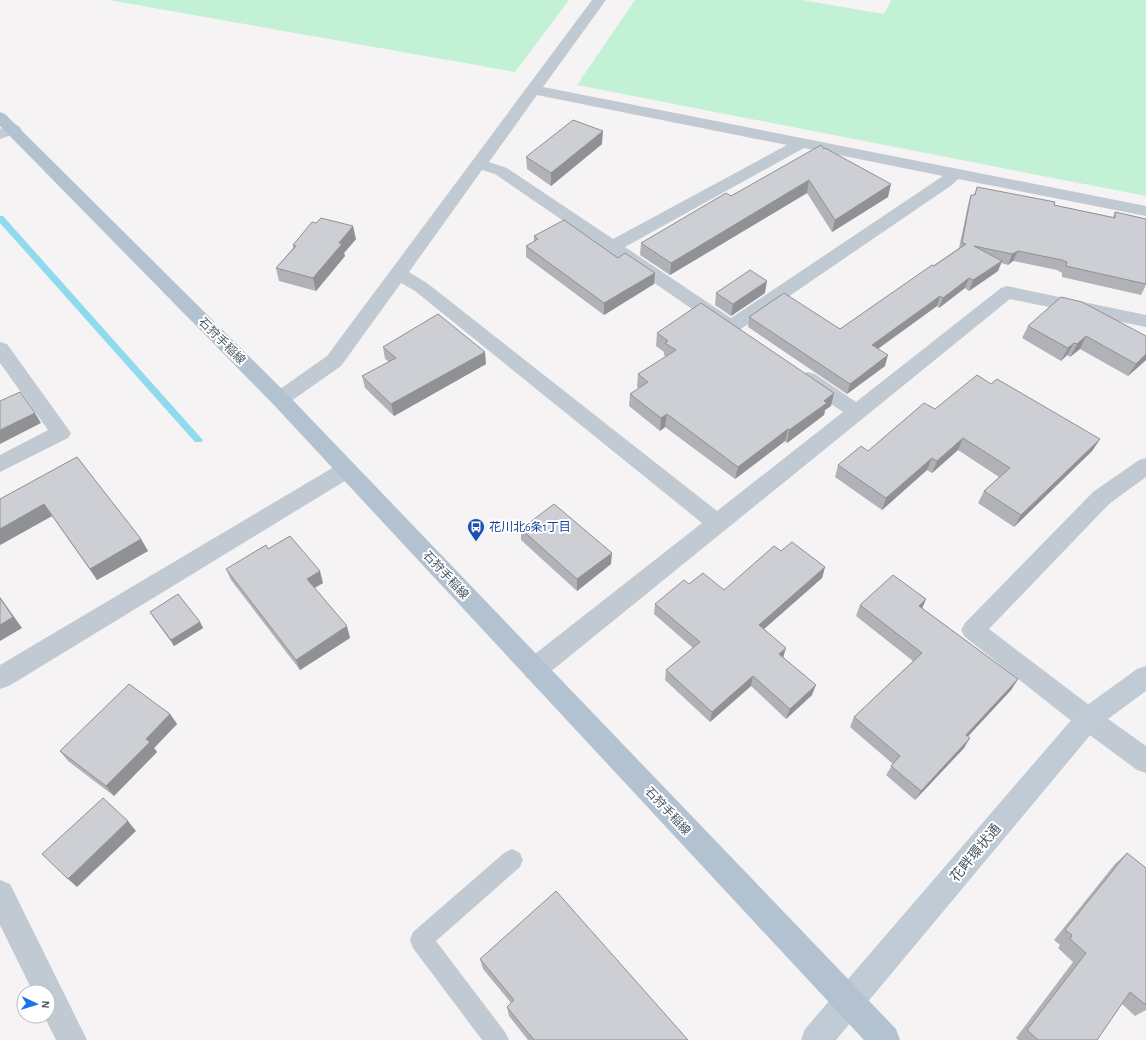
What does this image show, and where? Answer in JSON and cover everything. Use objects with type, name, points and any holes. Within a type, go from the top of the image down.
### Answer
[{"type":"main road","name":"石狩手稲線","points":[[4,127],[280,399],[885,1040]]},
{"type":"street","points":[[280,399],[334,361],[599,0]]},
{"type":"street","points":[[533,90],[1146,211]]},
{"type":"street","points":[[613,246],[802,143]]},
{"type":"street","points":[[479,164],[501,171],[737,331],[946,182],[954,174]]},
{"type":"street","points":[[398,274],[421,287],[718,524]]},
{"type":"street","points":[[534,669],[718,524],[1007,292],[1146,321]]},
{"type":"street","points":[[0,349],[61,433],[0,464]]},
{"type":"street","points":[[794,370],[857,412]]},
{"type":"street","points":[[1146,466],[1101,498],[973,630],[1088,719],[1146,761]]},
{"type":"street","points":[[0,678],[346,470]]},
{"type":"street","name":"花畔環状通","points":[[816,1040],[849,1003],[1088,719],[1146,677]]},
{"type":"street","points":[[0,894],[72,1040]]},
{"type":"lane","points":[[497,1040],[421,940],[512,860]]},
{"type":"green space","points":[[109,0],[569,0],[515,72]]},
{"type":"green space","points":[[635,0],[802,0],[884,14],[891,0],[1146,0],[1146,196],[577,85]]},
{"type":"building","points":[[573,120],[603,131],[551,173],[526,157]]},
{"type":"building","points":[[821,145],[824,149],[825,148],[891,184],[835,220],[809,180],[671,263],[641,243],[726,193],[731,196]]},
{"type":"building","points":[[977,187],[1055,202],[1054,205],[1115,218],[1115,212],[1146,219],[1146,284],[1066,266],[1067,262],[1062,260],[1018,251],[1012,254],[974,246],[1002,261],[973,280],[969,278],[943,298],[940,296],[872,345],[888,355],[850,384],[749,317],[784,293],[840,329],[932,265],[934,266],[966,244],[962,243],[971,195],[975,195]]},
{"type":"building","points":[[321,218],[353,226],[339,243],[342,244],[313,278],[276,268],[296,246],[293,245],[312,222],[316,223]]},
{"type":"building","points":[[564,220],[618,258],[625,253],[655,273],[604,303],[526,246],[538,239],[534,236]]},
{"type":"building","points":[[750,270],[767,281],[733,304],[716,293]]},
{"type":"building","points":[[1061,297],[1082,302],[1146,336],[1146,354],[1136,364],[1086,336],[1077,344],[1074,343],[1068,348],[1028,326]]},
{"type":"building","points":[[701,303],[834,393],[824,401],[827,403],[789,430],[788,429],[738,467],[667,414],[661,418],[630,394],[648,382],[638,374],[676,350],[665,343],[668,341],[657,333]]},
{"type":"building","points":[[438,314],[485,352],[391,404],[362,376],[396,358],[383,347]]},
{"type":"building","points":[[977,375],[991,384],[997,379],[1100,439],[1021,515],[984,491],[1010,468],[963,438],[937,461],[932,458],[886,498],[838,465],[861,446],[868,451],[924,403],[935,409]]},
{"type":"building","points":[[20,392],[35,413],[0,430],[0,401]]},
{"type":"building","points":[[77,457],[141,539],[90,569],[44,504],[0,529],[0,499]]},
{"type":"building","points":[[554,504],[612,553],[577,579],[521,529]]},
{"type":"building","points":[[290,536],[320,571],[307,579],[347,626],[296,660],[226,569],[266,545],[268,549]]},
{"type":"building","points":[[792,542],[825,567],[759,625],[786,648],[779,654],[816,685],[790,709],[753,676],[712,712],[666,670],[700,642],[655,604],[684,580],[689,584],[703,573],[724,590],[774,546],[781,551]]},
{"type":"building","points":[[893,575],[926,599],[919,606],[1018,679],[966,735],[970,738],[921,791],[891,766],[900,756],[854,717],[922,653],[860,605]]},
{"type":"building","points":[[178,594],[200,622],[171,640],[150,612]]},
{"type":"building","points":[[0,598],[13,617],[0,625]]},
{"type":"building","points":[[129,684],[170,714],[146,739],[150,742],[106,786],[60,751]]},
{"type":"building","points":[[103,798],[128,821],[68,879],[42,854]]},
{"type":"building","points":[[1127,853],[1146,868],[1146,1005],[1130,992],[1097,1040],[1038,1040],[1027,1030],[1086,953],[1070,939],[1072,935],[1065,930]]},
{"type":"building","points":[[556,891],[688,1040],[534,1040],[507,1007],[514,1000],[480,959]]},
{"type":"waterway","points":[[0,218],[198,440]]},
{"type":"place","name":"花川北6条1丁目","points":[[476,542]]}]
